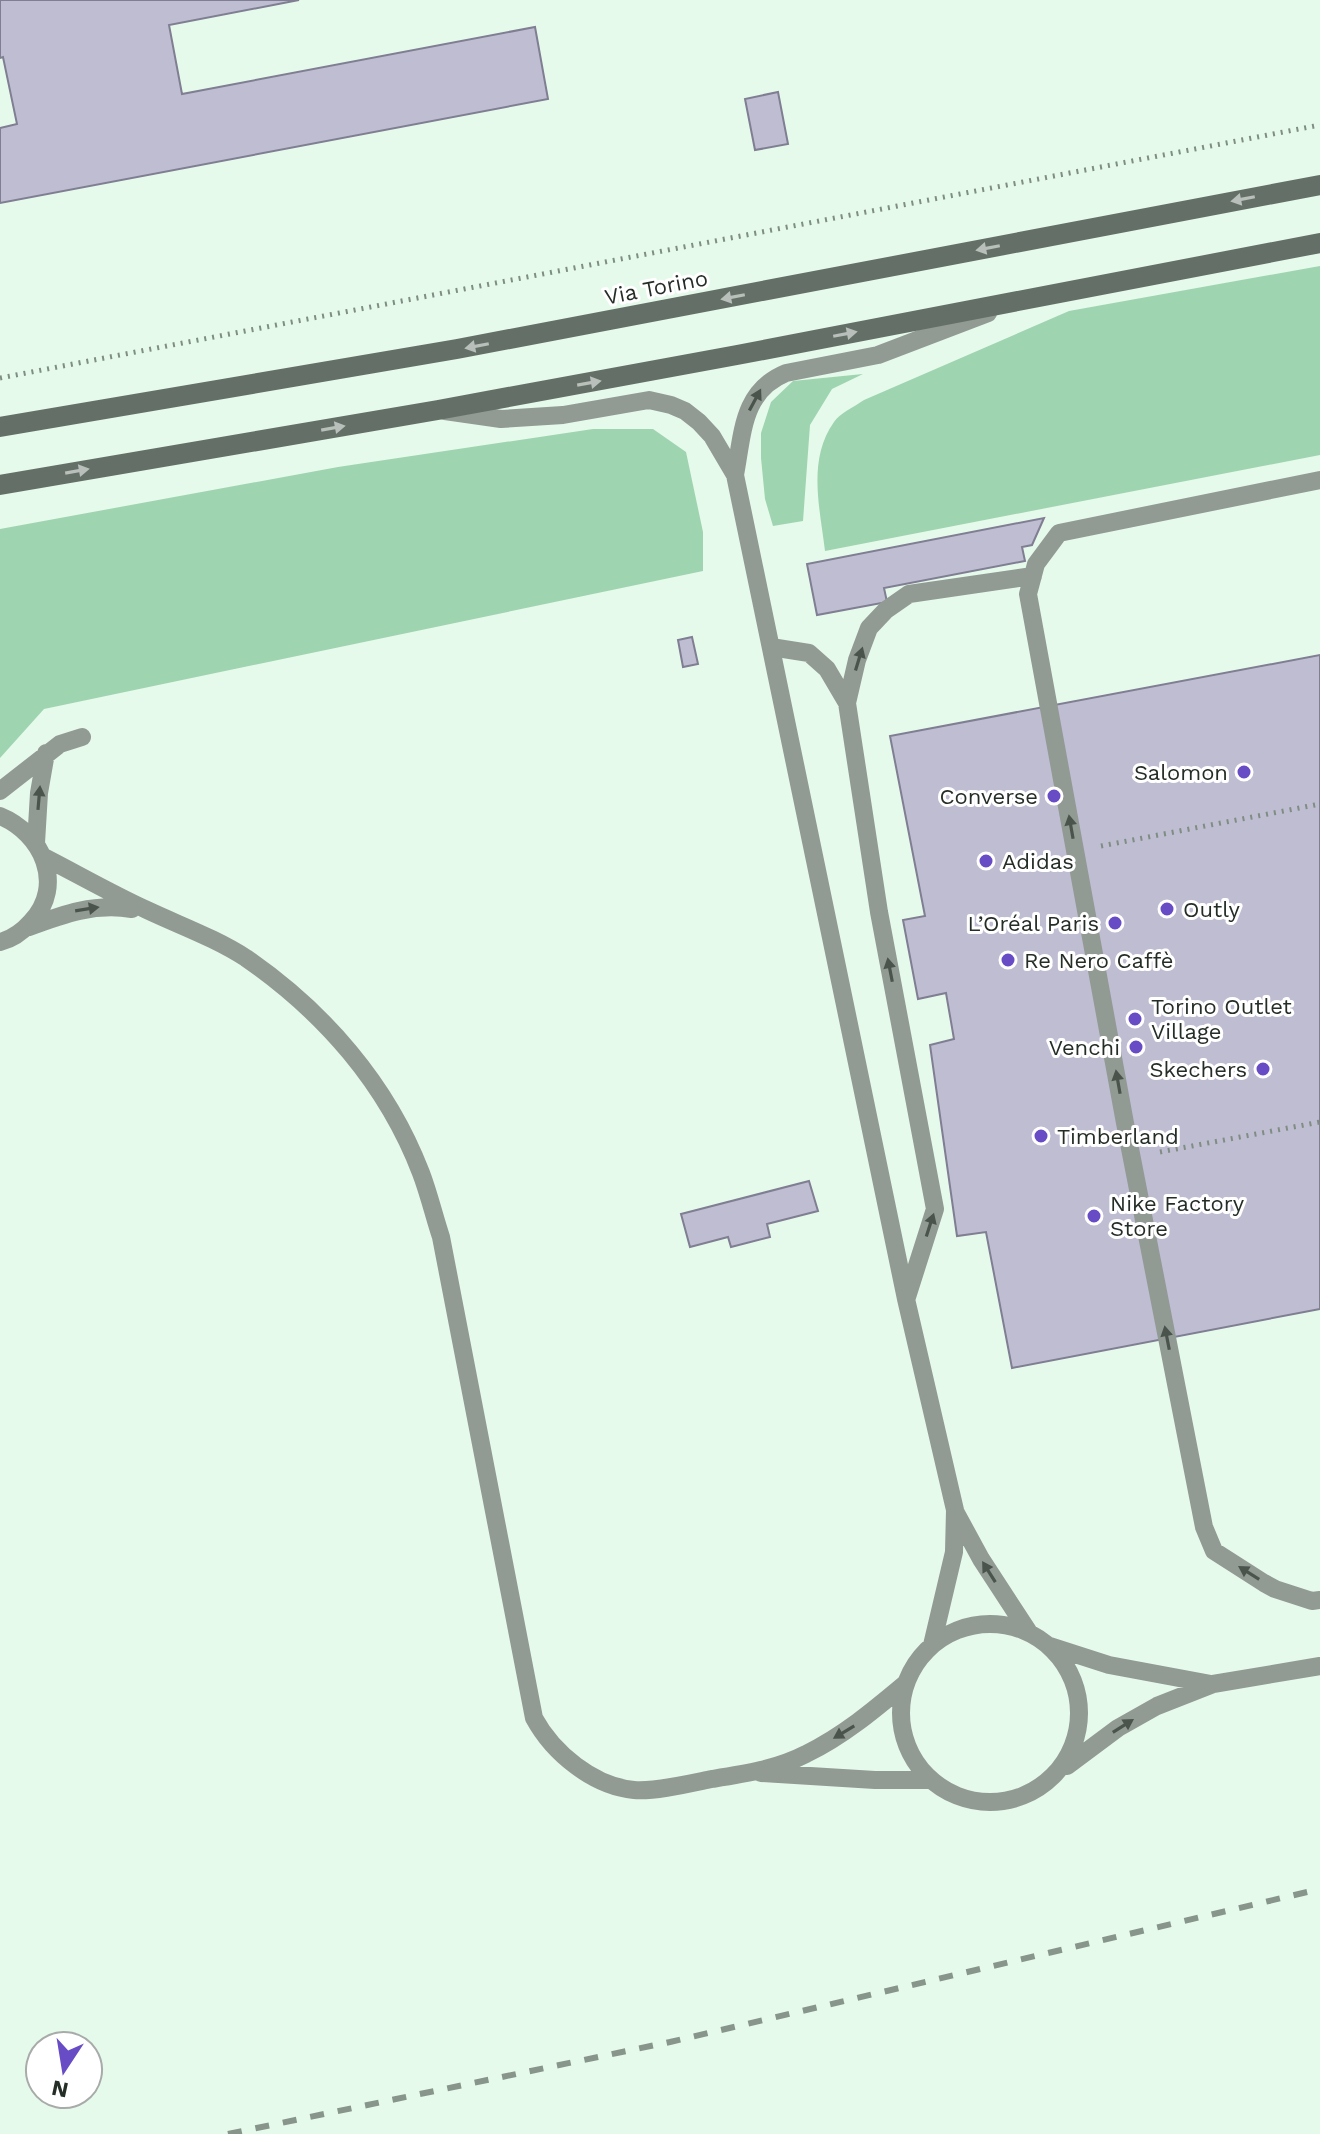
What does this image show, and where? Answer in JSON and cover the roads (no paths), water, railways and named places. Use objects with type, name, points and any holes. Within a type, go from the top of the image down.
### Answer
[{"type":"main road","name":"Via Torino","points":[[0,427],[457,349],[1320,185]]},
{"type":"main road","points":[[0,485],[438,410],[1320,243]]},
{"type":"lane","points":[[735,475],[753,398],[773,378],[878,355],[1024,299]]},
{"type":"lane","points":[[438,410],[501,419],[563,415],[649,400],[660,402],[685,411],[699,422],[712,436],[735,475],[906,1299],[955,1510],[954,1552],[932,1645]]},
{"type":"lane","points":[[1320,480],[1059,533],[1036,564],[1028,594],[1122,1107],[1204,1527],[1214,1551],[1264,1583],[1312,1601],[1320,1600]]},
{"type":"lane","points":[[847,703],[857,660],[869,628],[897,602],[909,594],[1033,576]]},
{"type":"lane","points":[[771,647],[809,653],[827,669],[847,703],[880,917],[935,1209],[906,1299]]},
{"type":"lane","points":[[0,791],[46,753],[60,744],[82,737]]},
{"type":"lane","points":[[25,928],[36,917],[47,888],[47,872],[40,850],[39,793],[46,753]]},
{"type":"lane","points":[[0,816],[26,831],[40,850],[150,911],[196,930],[244,957],[287,989],[326,1023],[390,1108],[421,1173],[441,1237],[534,1718],[542,1734],[556,1749],[584,1771],[610,1784],[635,1790],[755,1773],[931,1780]]},
{"type":"lane","points":[[0,942],[25,928],[69,912],[110,906],[150,911]]},
{"type":"lane","points":[[955,1510],[981,1559],[1028,1631]]},
{"type":"lane","points":[[1059,1772],[1074,1748],[1080,1720],[1078,1691],[1068,1667],[1050,1646],[1028,1631],[1002,1624],[975,1625],[953,1631],[932,1645],[916,1662],[905,1684],[900,1708],[902,1731],[912,1758],[931,1780],[954,1795],[982,1803],[1011,1801],[1037,1790],[1118,1728],[1157,1706],[1213,1684],[1320,1666]]},
{"type":"lane","points":[[1050,1646],[1109,1665],[1213,1684]]},
{"type":"lane","points":[[755,1773],[819,1747],[859,1723],[905,1684]]},
{"type":"railway","points":[[228,2134],[670,2042],[1320,1889]]},
{"type":"place","name":"Salomon","points":[[1244,772]]},
{"type":"place","name":"Converse","points":[[1054,796]]},
{"type":"place","name":"Adidas","points":[[986,861]]},
{"type":"place","name":"Outly","points":[[1167,909]]},
{"type":"place","name":"L’Oréal Paris","points":[[1115,923]]},
{"type":"place","name":"Re Nero Caffè","points":[[1008,960]]},
{"type":"place","name":"Torino Outlet Village","points":[[1135,1019]]},
{"type":"place","name":"Venchi","points":[[1136,1047]]},
{"type":"place","name":"Skechers","points":[[1263,1069]]},
{"type":"place","name":"Timberland","points":[[1041,1136]]},
{"type":"place","name":"Nike Factory Store","points":[[1094,1216]]}]
